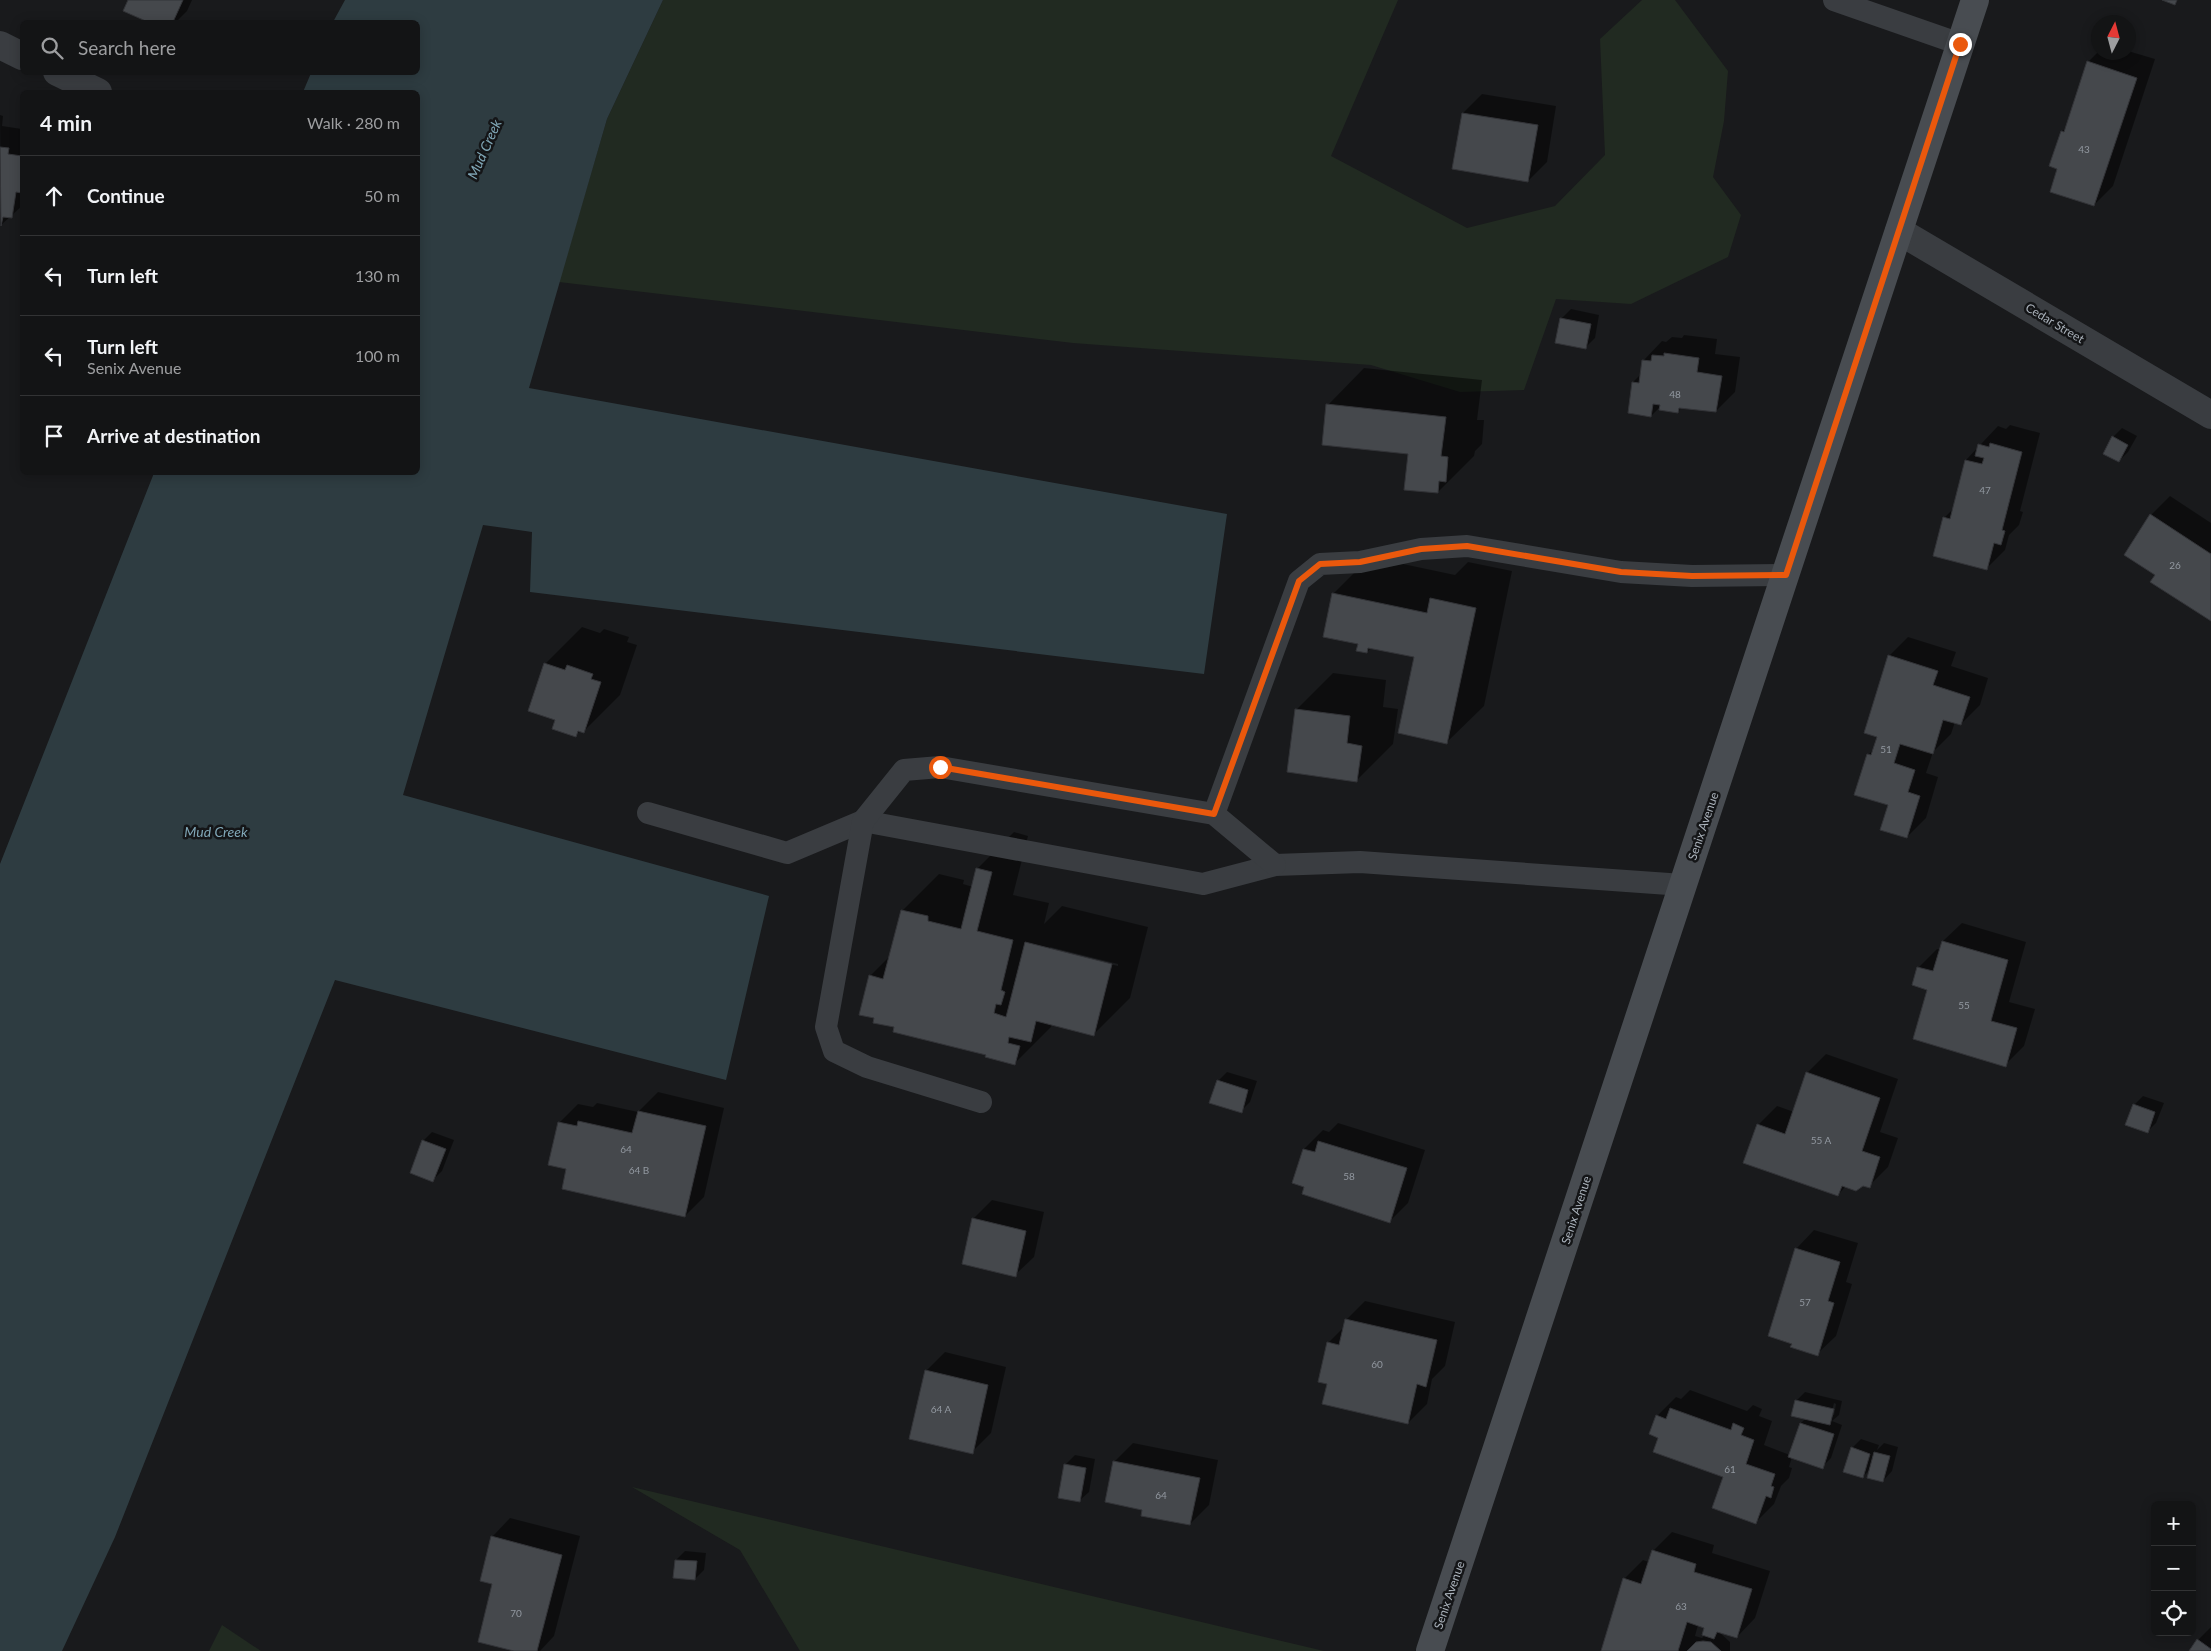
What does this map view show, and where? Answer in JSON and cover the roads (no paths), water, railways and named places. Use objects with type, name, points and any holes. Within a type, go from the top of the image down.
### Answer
[{"type":"street","name":"Senix Avenue","points":[[1430,1651],[1975,0]]},
{"type":"street","points":[[0,45],[20,55]]},
{"type":"street","points":[[63,75],[94,90]]},
{"type":"street","name":"Cedar Street","points":[[1900,231],[2211,415]]},
{"type":"lane","points":[[1834,0],[1960,44]]},
{"type":"lane","points":[[1214,814],[1299,581],[1320,564],[1360,562],[1421,549],[1467,546],[1621,572],[1692,576],[1786,575]]},
{"type":"lane","points":[[980,1102],[867,1067],[834,1051],[826,1027],[863,822],[904,770],[940,767],[1214,814],[1275,865]]},
{"type":"lane","points":[[648,813],[788,853],[863,822],[1203,884],[1275,865],[1360,862],[1683,885]]},
{"type":"water","name":"Mud Creek","points":[[345,0],[663,0],[607,119],[529,388],[1227,514],[1204,674],[530,592],[532,532],[483,525],[403,795],[769,896],[726,1080],[335,980],[115,1537],[62,1651],[0,1651],[0,864],[153,475],[420,475],[420,90],[304,90],[310,75],[420,75],[420,20],[334,20]]}]
